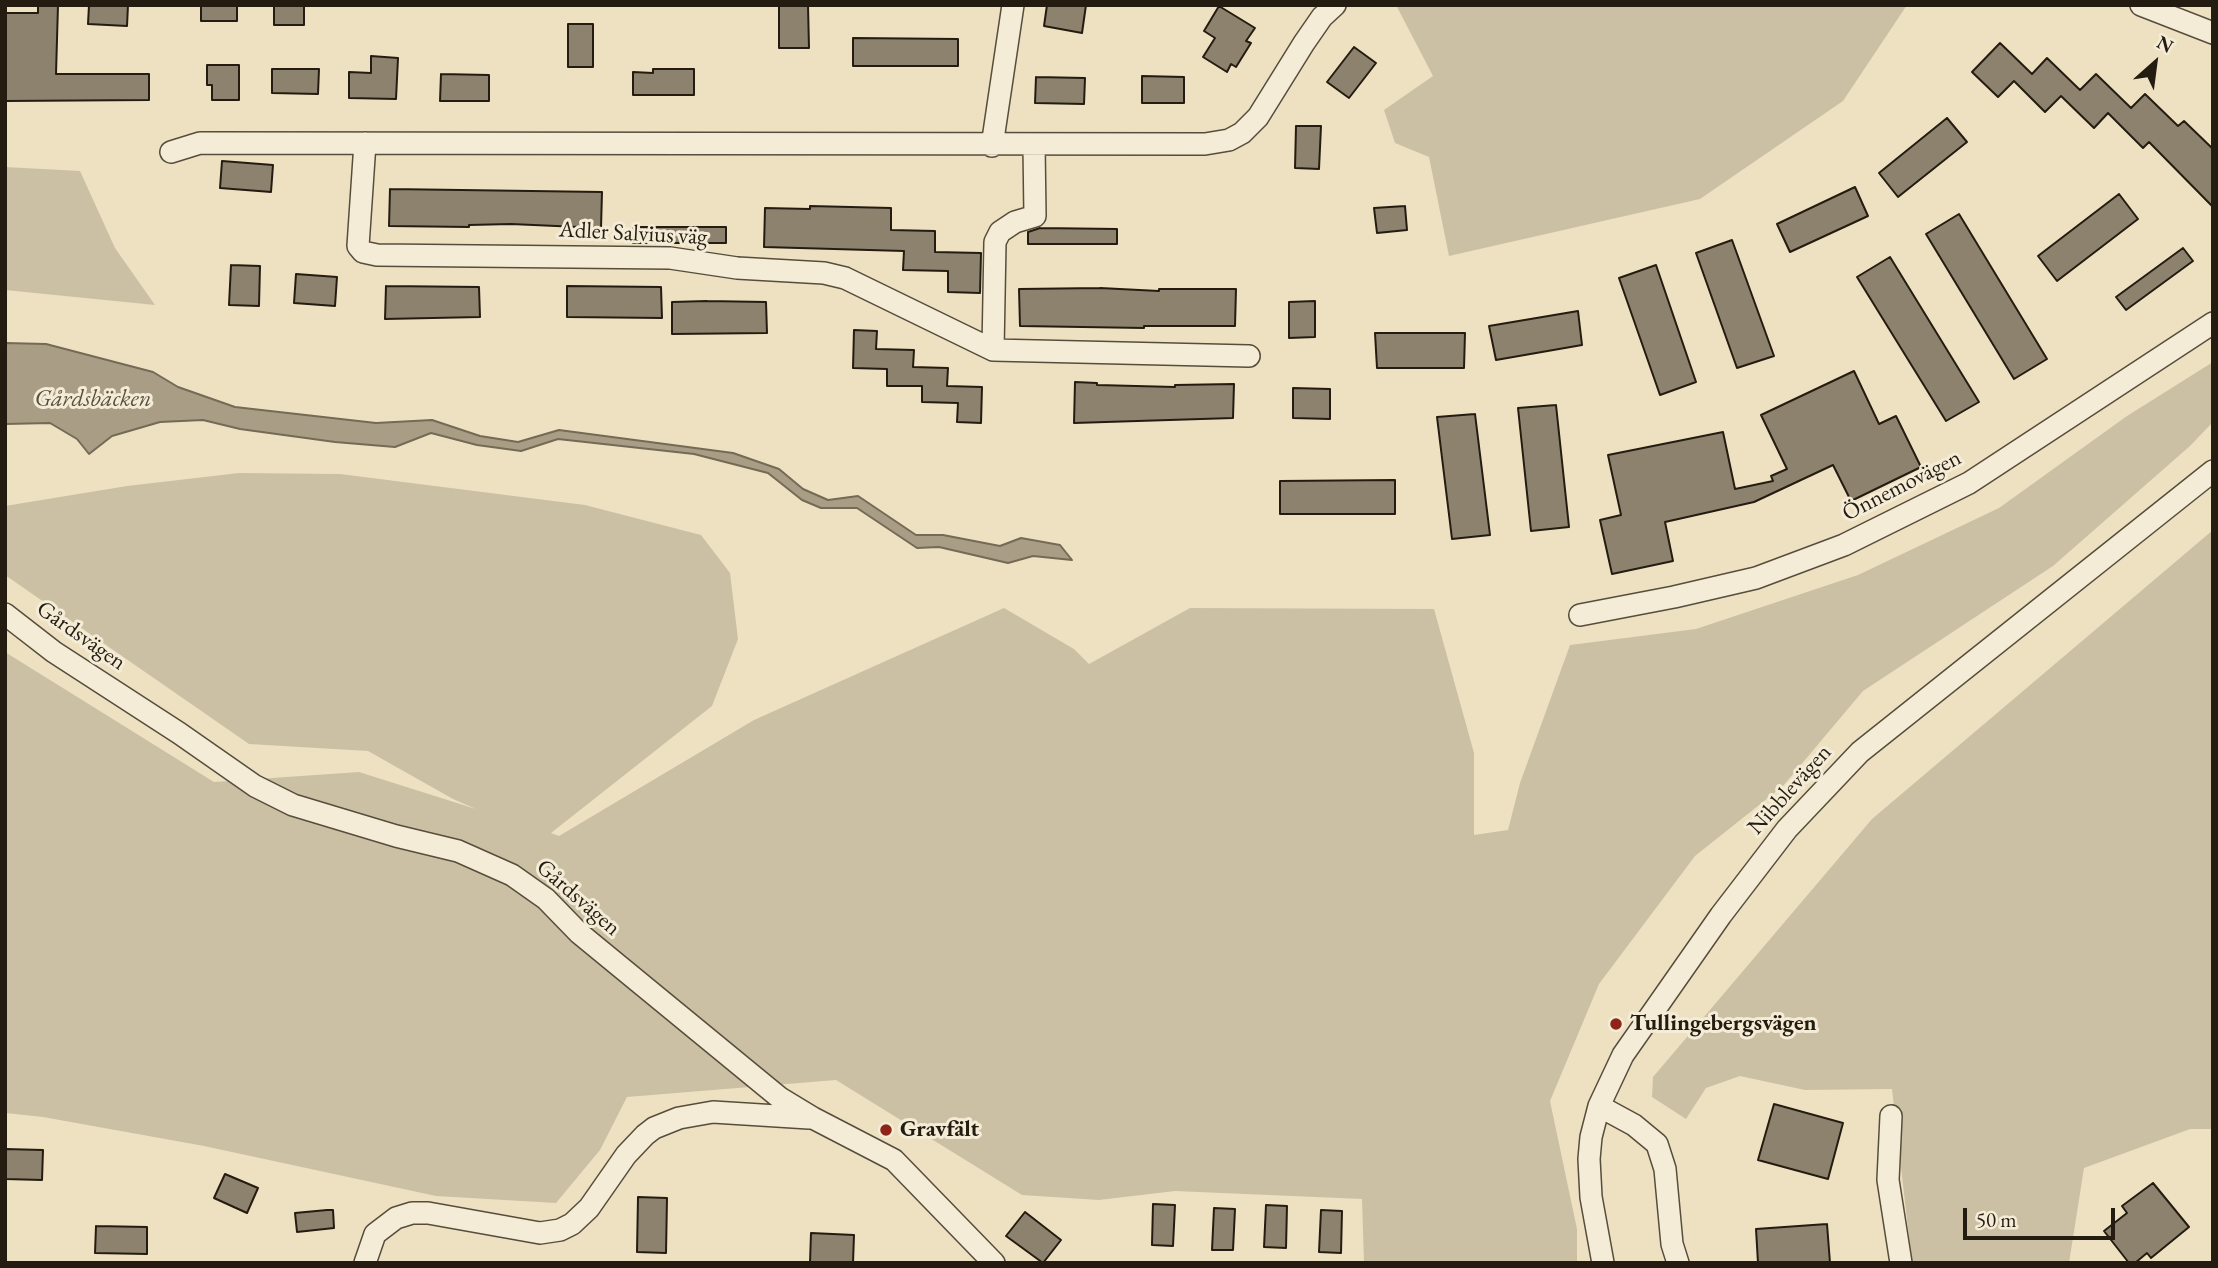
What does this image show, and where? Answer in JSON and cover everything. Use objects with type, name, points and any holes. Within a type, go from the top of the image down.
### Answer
[{"type":"street","points":[[992,146],[1013,5]]},
{"type":"street","points":[[171,152],[200,143],[992,146],[1205,144],[1229,140],[1242,133],[1258,117],[1304,43],[1322,17],[1335,5]]},
{"type":"street","points":[[2141,5],[2213,33]]},
{"type":"street","name":"Adler Salvius väg","points":[[365,143],[358,246],[363,253],[670,258],[737,268],[824,273],[845,278],[993,350],[1249,356]]},
{"type":"street","points":[[993,350],[995,242],[1000,232],[1015,222],[1035,216],[1034,145]]},
{"type":"street","name":"Önnemovägen","points":[[1580,615],[1756,578],[1844,545],[1969,483],[2213,323]]},
{"type":"street","name":"Nibblevägen","points":[[1603,1263],[1591,1197],[1589,1159],[1591,1137],[1599,1106],[1623,1055],[1721,915],[1787,829],[1860,752],[2213,471]]},
{"type":"street","name":"Gårdsvägen","points":[[5,614],[54,652],[268,792],[293,805],[458,851],[512,875],[546,899],[579,933],[780,1098],[894,1160],[994,1263]]},
{"type":"street","points":[[1599,1106],[1634,1125],[1657,1144],[1665,1169],[1672,1244],[1678,1263]]},
{"type":"street","points":[[365,1263],[375,1234],[396,1218],[412,1213],[428,1213],[540,1233],[560,1230],[572,1224],[589,1208],[626,1155],[645,1135],[654,1128],[678,1118],[713,1112],[813,1118]]},
{"type":"street","points":[[1891,1116],[1888,1180],[1901,1263]]},
{"type":"shaded area","points":[[1396,5],[1907,5],[1843,101],[1700,199],[1449,256],[1429,157],[1395,143],[1384,110],[1433,76]]},
{"type":"shaded area","points":[[5,167],[80,171],[115,248],[155,305],[5,290]]},
{"type":"shaded area","points":[[2213,362],[2213,422],[2190,446],[2053,566],[1863,691],[1783,786],[1695,856],[1599,984],[1550,1101],[1577,1229],[1577,1263],[1364,1263],[1362,1199],[1175,1191],[1099,1200],[1022,1195],[836,1080],[627,1097],[600,1150],[556,1203],[436,1196],[204,1146],[43,1117],[5,1113],[5,652],[214,782],[359,772],[476,809],[368,751],[249,744],[5,575],[5,506],[127,486],[239,473],[340,474],[585,505],[701,535],[730,573],[738,639],[712,706],[551,833],[559,836],[754,720],[1004,608],[1074,649],[1089,664],[1190,608],[1434,609],[1474,753],[1474,835],[1508,830],[1520,783],[1570,645],[1696,629],[1858,575],[1999,508],[2127,416]]},
{"type":"shaded area","points":[[2213,530],[2213,1129],[2190,1129],[2084,1168],[2069,1263],[1912,1263],[1892,1089],[1805,1090],[1740,1076],[1706,1088],[1686,1119],[1652,1097],[1653,1077],[1872,819]]},
{"type":"water","name":"Gårdsbäcken","points":[[5,343],[46,344],[153,372],[178,387],[235,407],[376,423],[432,420],[480,436],[518,442],[559,430],[733,453],[779,469],[803,489],[828,500],[858,496],[916,535],[943,535],[1000,546],[1021,538],[1060,545],[1072,560],[1033,556],[1008,563],[939,547],[917,548],[857,508],[821,508],[802,500],[768,473],[694,454],[558,439],[521,451],[477,445],[431,433],[395,447],[240,429],[203,420],[160,422],[112,436],[89,454],[77,439],[50,423],[5,424]]},
{"type":"building","points":[[38,5],[58,5],[56,74],[149,74],[149,100],[5,101],[5,13],[38,13]]},
{"type":"building","points":[[89,5],[128,5],[127,26],[88,24]]},
{"type":"building","points":[[201,5],[237,5],[237,21],[201,21]]},
{"type":"building","points":[[274,5],[304,5],[304,25],[274,25]]},
{"type":"building","points":[[779,5],[808,5],[809,48],[779,48]]},
{"type":"building","points":[[1047,5],[1086,5],[1082,33],[1044,26]]},
{"type":"building","points":[[1219,6],[1255,28],[1246,41],[1251,43],[1236,67],[1231,64],[1227,72],[1203,57],[1215,38],[1204,31]]},
{"type":"building","points":[[568,24],[593,24],[593,67],[568,67]]},
{"type":"building","points":[[853,38],[958,39],[958,66],[853,66]]},
{"type":"building","points":[[2000,43],[2032,74],[2047,58],[2080,90],[2096,74],[2131,108],[2145,94],[2178,126],[2184,121],[2213,149],[2213,207],[2149,142],[2143,148],[2108,113],[2094,128],[2061,96],[2045,112],[2014,81],[1998,97],[1972,72]]},
{"type":"building","points":[[1354,47],[1376,63],[1349,98],[1327,82]]},
{"type":"building","points":[[371,56],[398,58],[396,99],[349,98],[349,72],[371,73]]},
{"type":"building","points":[[207,65],[239,65],[239,100],[212,100],[212,85],[207,85]]},
{"type":"building","points":[[272,69],[319,69],[318,94],[272,93]]},
{"type":"building","points":[[653,69],[694,69],[694,95],[633,95],[633,72],[653,73]]},
{"type":"building","points":[[441,74],[489,75],[489,101],[440,101]]},
{"type":"building","points":[[1142,76],[1184,77],[1184,103],[1142,103]]},
{"type":"building","points":[[1036,77],[1085,78],[1084,104],[1035,103]]},
{"type":"building","points":[[1947,118],[1967,142],[1898,197],[1879,173]]},
{"type":"building","points":[[1296,126],[1321,126],[1319,169],[1295,168]]},
{"type":"building","points":[[222,161],[273,165],[271,192],[220,188]]},
{"type":"building","points":[[1855,187],[1868,216],[1790,252],[1777,224]]},
{"type":"building","points":[[390,189],[602,192],[601,228],[511,224],[469,227],[389,226]]},
{"type":"building","points":[[2119,194],[2138,219],[2057,281],[2038,256]]},
{"type":"building","points":[[810,206],[891,208],[891,230],[935,231],[935,252],[981,253],[980,293],[948,292],[948,271],[903,270],[904,251],[764,247],[765,208],[810,209]]},
{"type":"building","points":[[1405,206],[1407,230],[1377,233],[1374,208]]},
{"type":"building","points":[[1959,214],[2047,359],[2014,379],[1926,234]]},
{"type":"building","points":[[633,227],[726,227],[726,243],[633,243]]},
{"type":"building","points":[[1040,228],[1117,229],[1117,244],[1028,244],[1028,232]]},
{"type":"building","points":[[1732,240],[1774,356],[1737,368],[1696,253]]},
{"type":"building","points":[[2183,248],[2193,261],[2126,310],[2116,297]]},
{"type":"building","points":[[1890,257],[1979,402],[1946,421],[1857,277]]},
{"type":"building","points":[[231,265],[260,266],[259,306],[229,305]]},
{"type":"building","points":[[1656,265],[1696,382],[1660,395],[1619,278]]},
{"type":"building","points":[[296,274],[337,277],[335,306],[294,303]]},
{"type":"building","points":[[386,286],[479,287],[480,317],[385,319]]},
{"type":"building","points":[[567,286],[661,287],[662,318],[567,317]]},
{"type":"building","points":[[1100,288],[1159,291],[1236,289],[1235,326],[1020,326],[1019,289]]},
{"type":"building","points":[[1315,301],[1315,337],[1289,338],[1289,302]]},
{"type":"building","points":[[672,302],[766,302],[767,333],[672,334]]},
{"type":"building","points":[[1578,311],[1582,345],[1496,360],[1489,326]]},
{"type":"building","points":[[854,330],[877,331],[876,349],[914,350],[913,367],[948,368],[947,386],[982,387],[981,423],[957,422],[958,403],[922,402],[922,386],[887,386],[887,369],[853,368]]},
{"type":"building","points":[[1375,333],[1465,333],[1464,368],[1377,368]]},
{"type":"building","points":[[1854,371],[1879,424],[1896,416],[1921,467],[1851,501],[1833,465],[1754,502],[1665,522],[1673,561],[1612,574],[1600,520],[1621,515],[1608,455],[1723,432],[1735,489],[1773,481],[1771,476],[1787,469],[1761,415]]},
{"type":"building","points":[[1075,382],[1175,387],[1234,384],[1233,418],[1074,423]]},
{"type":"building","points":[[1293,388],[1330,389],[1330,419],[1293,418]]},
{"type":"building","points":[[1556,405],[1569,527],[1531,531],[1518,408]]},
{"type":"building","points":[[1475,414],[1490,535],[1452,539],[1437,417]]},
{"type":"building","points":[[1395,480],[1395,514],[1280,514],[1280,481]]},
{"type":"building","points":[[1774,1104],[1843,1123],[1828,1179],[1758,1160]]},
{"type":"building","points":[[5,1149],[43,1150],[42,1180],[5,1179]]},
{"type":"building","points":[[225,1174],[258,1188],[247,1213],[214,1198]]},
{"type":"building","points":[[2153,1183],[2189,1227],[2151,1258],[2147,1253],[2135,1263],[2129,1263],[2104,1231],[2127,1213],[2122,1206]]},
{"type":"building","points":[[638,1197],[667,1198],[666,1253],[637,1252]]},
{"type":"building","points":[[1153,1204],[1175,1205],[1173,1246],[1152,1245]]},
{"type":"building","points":[[1266,1205],[1287,1206],[1286,1248],[1264,1247]]},
{"type":"building","points":[[1214,1208],[1235,1209],[1233,1250],[1212,1250]]},
{"type":"building","points":[[333,1210],[334,1228],[297,1232],[295,1213]]},
{"type":"building","points":[[1321,1210],[1342,1211],[1341,1253],[1319,1252]]},
{"type":"building","points":[[1025,1212],[1061,1240],[1043,1263],[1006,1236]]},
{"type":"building","points":[[1827,1224],[1830,1263],[1758,1263],[1756,1229]]},
{"type":"building","points":[[96,1226],[147,1227],[147,1254],[95,1253]]},
{"type":"building","points":[[811,1233],[854,1235],[853,1263],[810,1263]]},
{"type":"place","name":"Tullingebergsvägen","points":[[1616,1024]]},
{"type":"place","name":"Gravfält","points":[[886,1130]]}]
